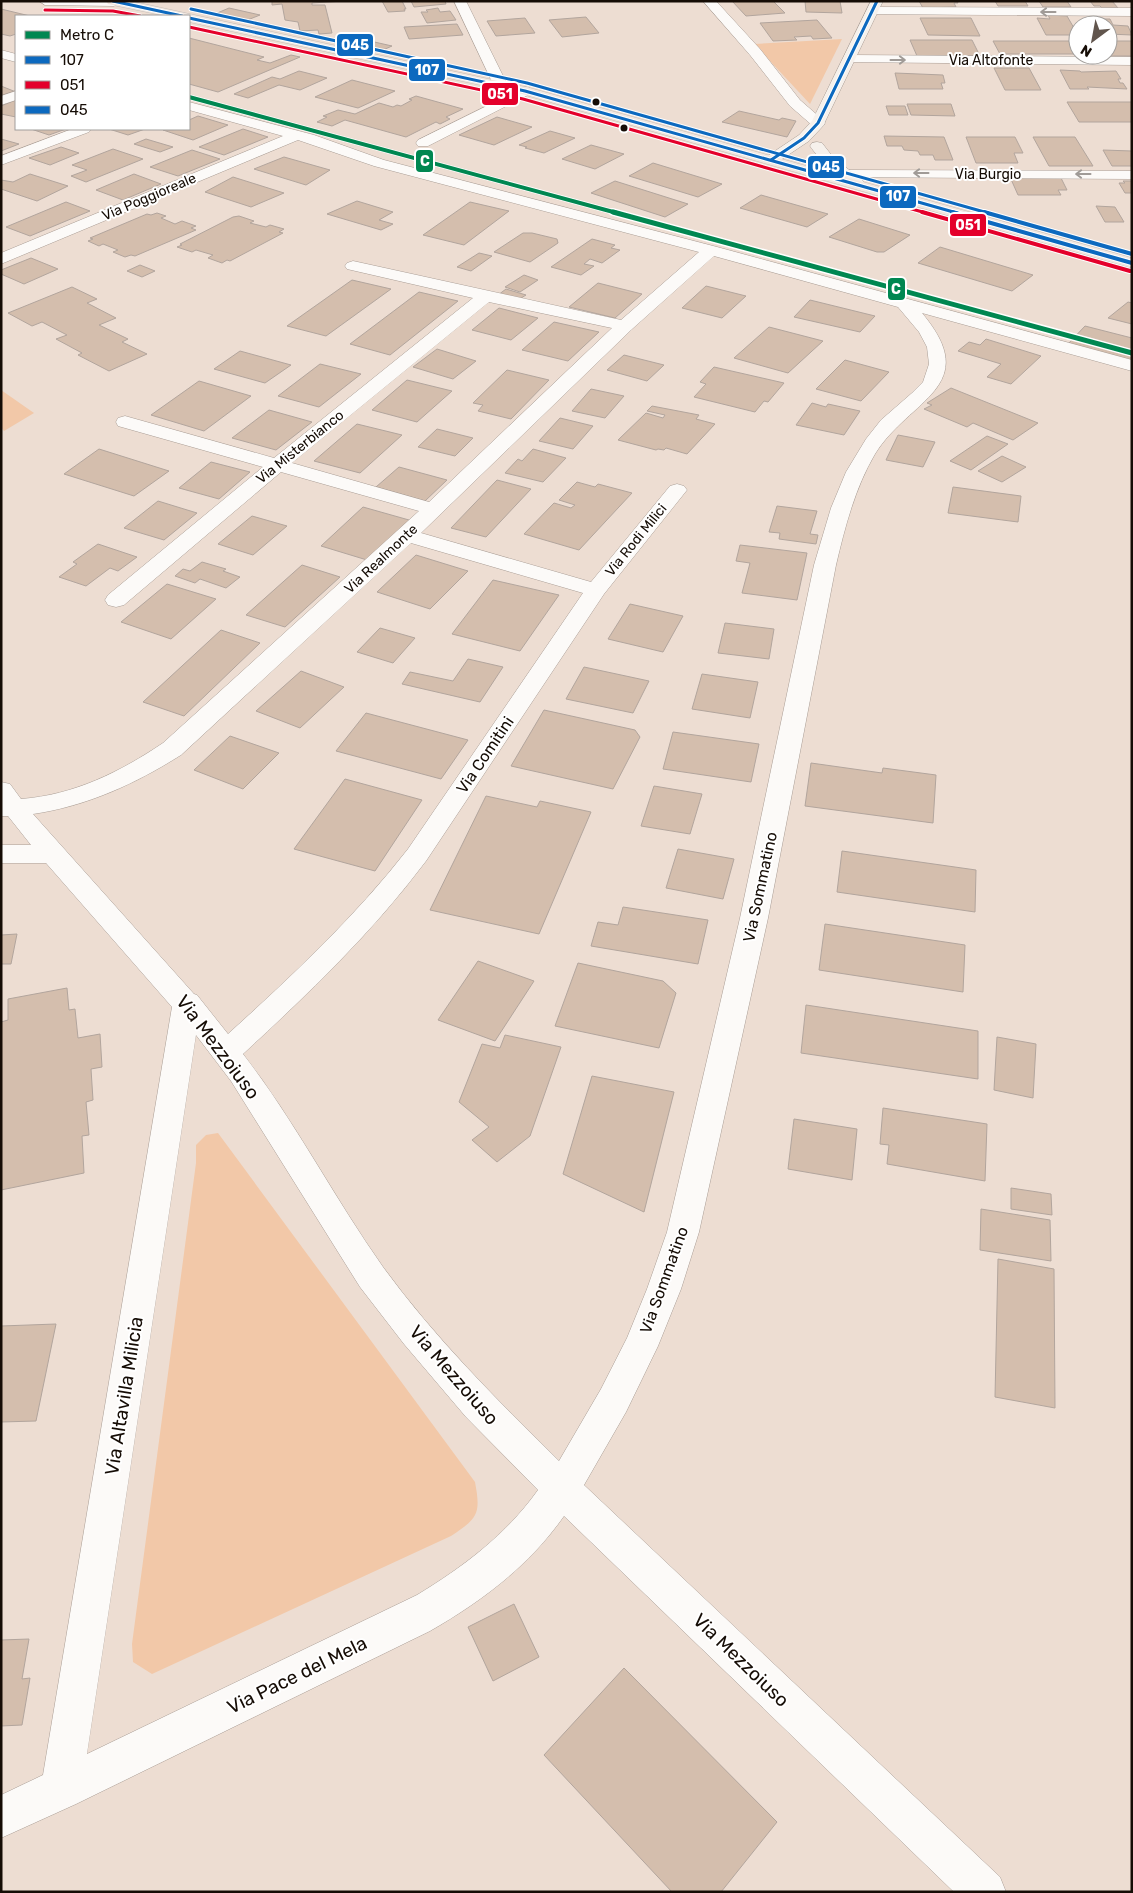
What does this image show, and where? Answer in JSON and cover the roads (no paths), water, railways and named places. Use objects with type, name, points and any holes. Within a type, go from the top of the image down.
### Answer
[{"type":"main road","points":[[113,1],[177,15]]},
{"type":"main road","points":[[771,160],[804,138],[818,123],[875,6]]},
{"type":"main road","points":[[190,18],[500,84],[1132,263]]},
{"type":"main road","points":[[818,123],[817,146],[828,160],[858,184]]},
{"type":"main road","points":[[794,166],[817,146]]},
{"type":"street","points":[[44,1],[113,1]]},
{"type":"street","points":[[460,1],[500,84]]},
{"type":"street","points":[[709,1],[755,52],[798,107],[818,123]]},
{"type":"street","points":[[875,6],[1132,12]]},
{"type":"street","points":[[1,54],[15,58]]},
{"type":"street","name":"Via Altofonte","points":[[850,59],[1132,61]]},
{"type":"street","points":[[423,143],[525,91]]},
{"type":"street","points":[[1,101],[15,95]]},
{"type":"street","points":[[190,106],[296,135],[371,161],[711,250],[1132,366]]},
{"type":"street","points":[[1,161],[81,130]]},
{"type":"street","name":"Via Poggioreale","points":[[1,259],[296,135]]},
{"type":"street","name":"Via Burgio","points":[[845,174],[1132,174]]},
{"type":"street","name":"Via Realmonte","points":[[6,802],[49,804],[78,797],[111,783],[160,757],[186,736],[407,535],[625,326],[711,250]]},
{"type":"street","points":[[353,266],[625,326]]},
{"type":"street","name":"Via Misterbianco","points":[[116,600],[486,296]]},
{"type":"street","name":"Via Sommatino","points":[[562,1489],[599,1427],[626,1375],[651,1320],[678,1251],[754,918],[825,565],[840,510],[863,456],[889,423],[926,390],[937,370],[938,358],[935,344],[903,302]]},
{"type":"street","points":[[124,422],[432,509]]},
{"type":"street","name":"Via Rodi Milici","points":[[596,590],[677,490]]},
{"type":"street","points":[[407,535],[596,590]]},
{"type":"street","name":"Via Comitini","points":[[226,1053],[327,960],[359,927],[395,884],[423,847],[596,590]]},
{"type":"street","name":"Via Mezzoiuso","points":[[6,802],[187,1003],[226,1053],[342,1232],[393,1304],[478,1405],[562,1489],[984,1892]]},
{"type":"street","points":[[1,854],[54,854]]},
{"type":"street","name":"Via Altavilla Milicia","points":[[61,1789],[187,1003]]},
{"type":"street","name":"Via Pace del Mela","points":[[1,1817],[416,1618],[474,1580],[508,1553],[536,1524],[562,1489]]},
{"type":"metro line","name":"C","points":[[190,97],[1132,353]]}]
